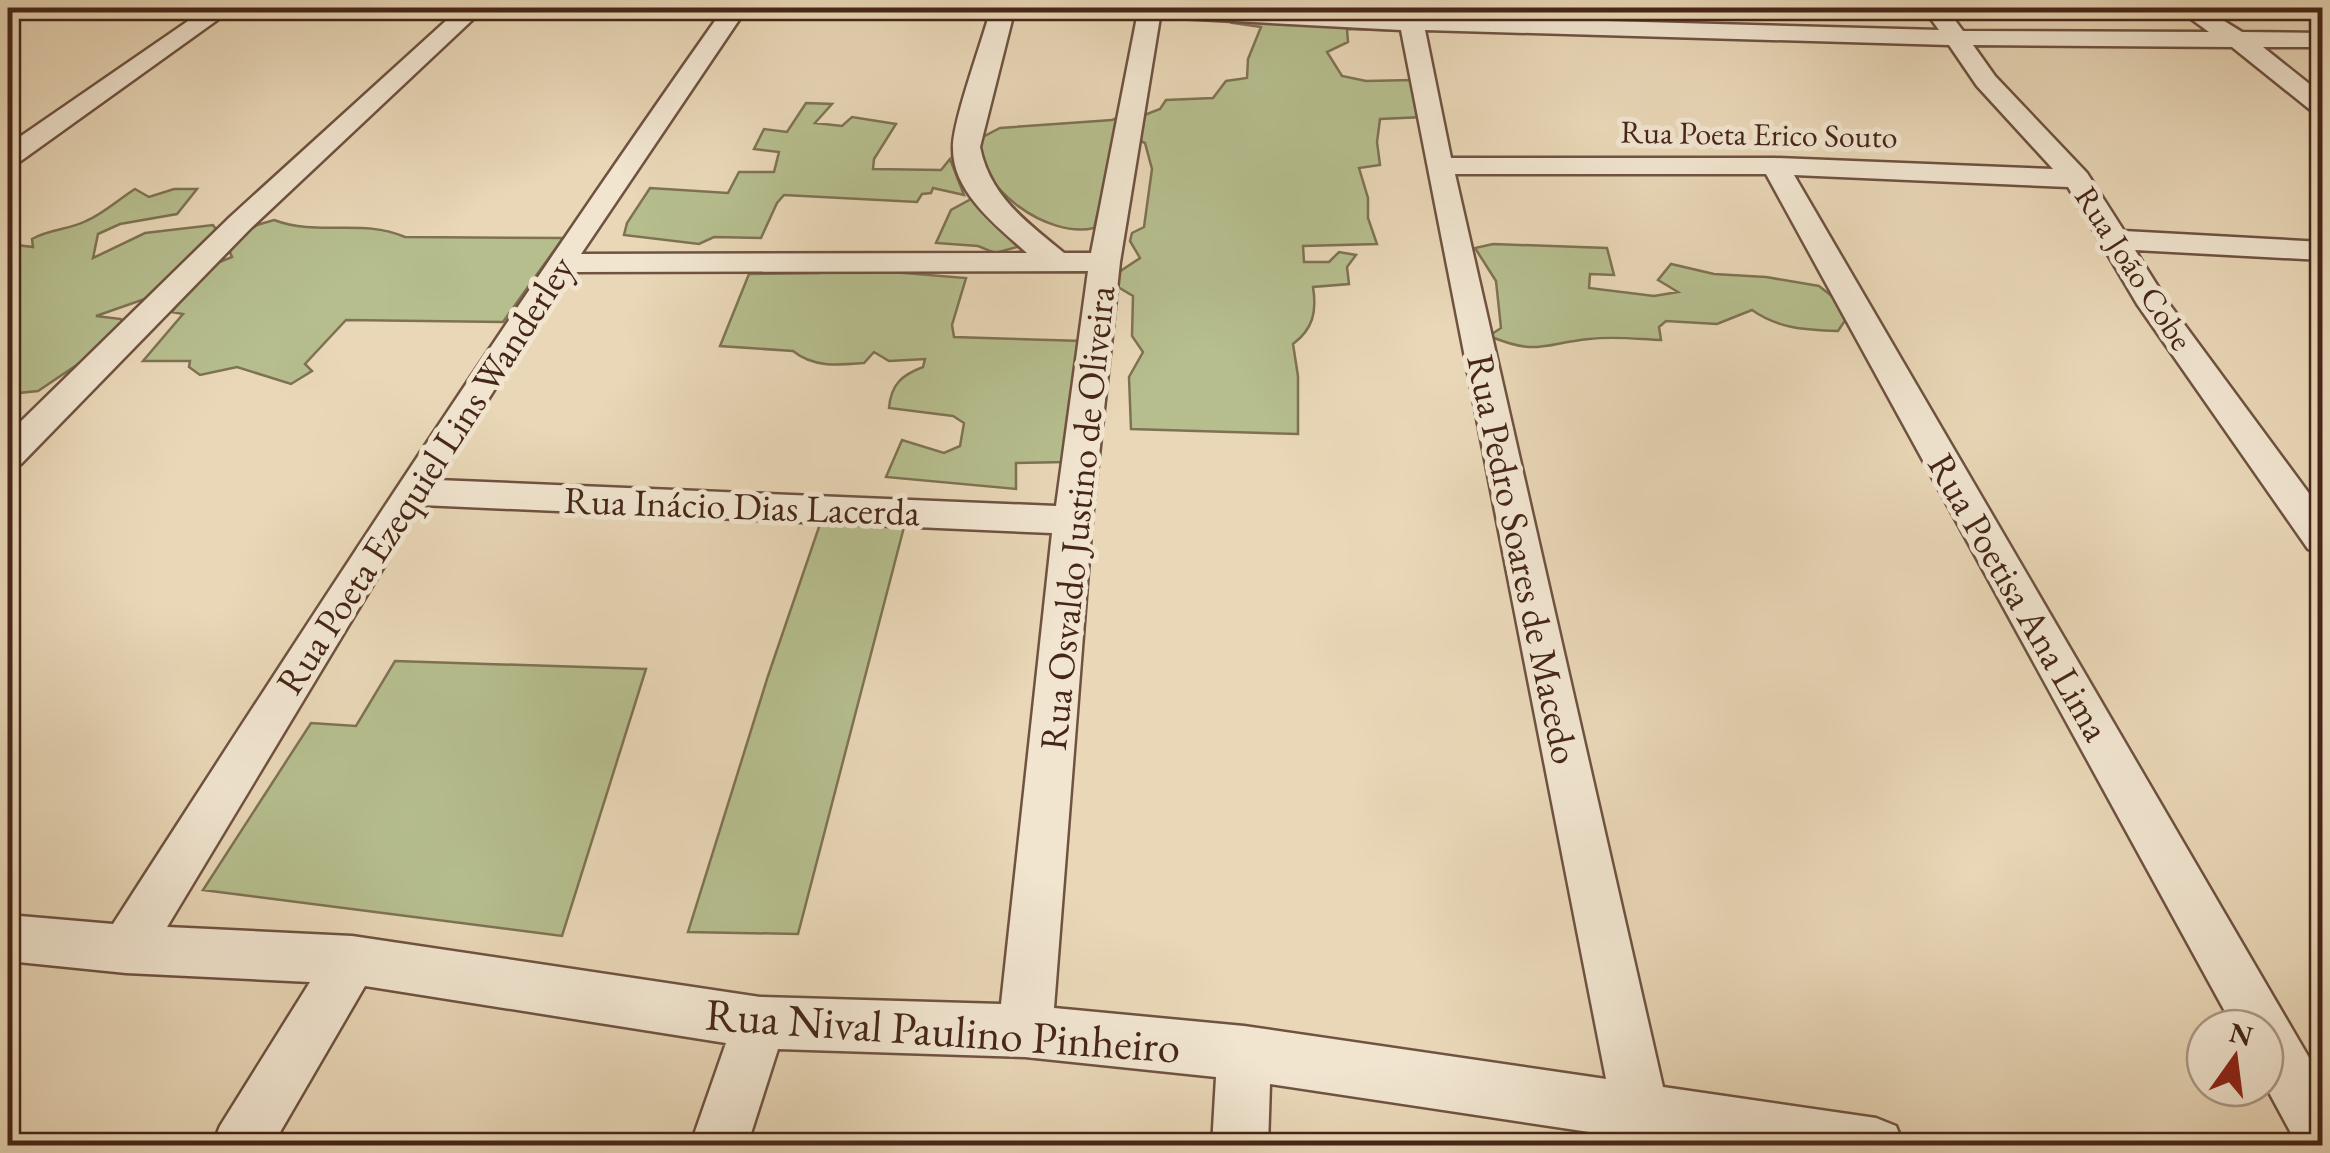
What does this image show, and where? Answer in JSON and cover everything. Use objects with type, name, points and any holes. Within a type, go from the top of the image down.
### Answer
[{"type":"street","points":[[8,157],[222,8]]},
{"type":"street","points":[[8,455],[240,224],[473,8]]},
{"type":"street","name":"Rua Poeta Ezequiel Lins Wanderley","points":[[126,949],[410,492],[559,263],[734,8]]},
{"type":"street","points":[[954,8],[1949,25],[2234,38]]},
{"type":"street","points":[[1003,8],[966,147],[968,169],[979,190],[1056,262]]},
{"type":"street","points":[[1237,8],[1410,15]]},
{"type":"street","points":[[2188,8],[2322,106]]},
{"type":"street","name":"Rua Osvaldo Justino de Oliveira","points":[[1026,1032],[1073,520],[1105,262],[1150,9]]},
{"type":"street","name":"Rua Pedro Soares de Macedo","points":[[1410,15],[1640,1110]]},
{"type":"street","name":"Rua João Cobe","points":[[1949,25],[1986,81],[2077,179],[2153,304],[2322,539]]},
{"type":"street","name":"Rua Poeta Erico Souto","points":[[1439,166],[1775,166],[2077,179]]},
{"type":"street","name":"Rua Poetisa Ana Lima","points":[[1775,166],[2252,1008]]},
{"type":"street","points":[[2116,240],[2322,251]]},
{"type":"street","points":[[559,263],[1105,262]]},
{"type":"street","name":"Rua Inácio Dias Lacerda","points":[[410,492],[1073,520]]},
{"type":"street","name":"Rua Nival Paulino Pinheiro","points":[[8,938],[126,949],[352,960],[760,1023],[1026,1032],[1244,1054],[1876,1146]]},
{"type":"street","points":[[240,1146],[352,960]]},
{"type":"street","points":[[718,1146],[760,1023]]},
{"type":"street","points":[[1240,1146],[1244,1054]]},
{"type":"street","name":"Rua Poetisa Ana Lima","points":[[2285,1067],[2322,1133]]},
{"type":"green space","points":[[1240,18],[1403,19],[1403,31],[1347,29],[1348,42],[1327,52],[1342,76],[1366,81],[1412,80],[1423,117],[1380,119],[1380,165],[1359,168],[1377,244],[1303,246],[1304,262],[1329,262],[1339,252],[1356,255],[1347,267],[1349,284],[1313,287],[1312,319],[1293,344],[1298,376],[1298,434],[1131,429],[1129,377],[1143,352],[1132,336],[1133,296],[1113,284],[1113,276],[1140,258],[1130,241],[1132,233],[1144,227],[1152,169],[1145,143],[1136,139],[1134,119],[1160,109],[1166,100],[1213,98],[1226,81],[1247,78],[1248,59],[1261,27],[1233,23]]},
{"type":"green space","points":[[806,103],[832,104],[815,123],[842,126],[852,117],[896,124],[874,159],[873,169],[941,170],[950,159],[964,195],[933,188],[917,202],[784,195],[761,238],[714,237],[699,244],[624,235],[627,223],[650,188],[728,193],[739,172],[774,172],[779,152],[754,149],[764,129],[787,132]]},
{"type":"green space","points":[[1122,115],[1094,228],[1056,226],[1037,218],[1002,192],[980,158],[977,140],[1000,128],[1112,120]]},
{"type":"green space","points":[[135,189],[149,197],[174,189],[197,189],[177,214],[120,224],[98,234],[93,258],[145,233],[213,225],[218,232],[162,293],[96,316],[121,319],[122,328],[96,352],[38,391],[8,394],[8,244],[33,247],[32,239],[92,218]]},
{"type":"green space","points":[[973,198],[1021,246],[995,253],[978,246],[936,243],[951,210]]},
{"type":"green space","points":[[274,220],[307,227],[372,229],[405,237],[563,238],[503,322],[346,320],[305,364],[312,371],[291,384],[237,367],[200,375],[189,367],[190,361],[143,361],[183,314],[172,312],[202,269],[232,257],[227,245],[257,225]]},
{"type":"green space","points":[[1493,244],[1607,248],[1614,275],[1590,274],[1589,288],[1654,296],[1678,292],[1658,280],[1671,264],[1714,274],[1819,286],[1833,297],[1846,319],[1838,331],[1804,329],[1772,321],[1752,310],[1717,324],[1666,321],[1659,327],[1661,340],[1607,338],[1519,346],[1489,336],[1501,328],[1496,281],[1475,248]]},
{"type":"green space","points":[[842,268],[966,278],[952,325],[954,337],[1083,341],[1065,462],[1016,463],[1016,489],[886,477],[902,440],[944,453],[960,446],[964,423],[953,416],[889,408],[895,387],[909,373],[923,367],[925,359],[889,361],[874,352],[864,363],[827,364],[793,351],[720,346],[749,274],[820,273]]},
{"type":"green space","points":[[820,524],[904,527],[798,934],[688,932],[768,676]]},
{"type":"green space","points":[[395,661],[646,669],[562,936],[203,890],[311,723],[356,726]]}]
